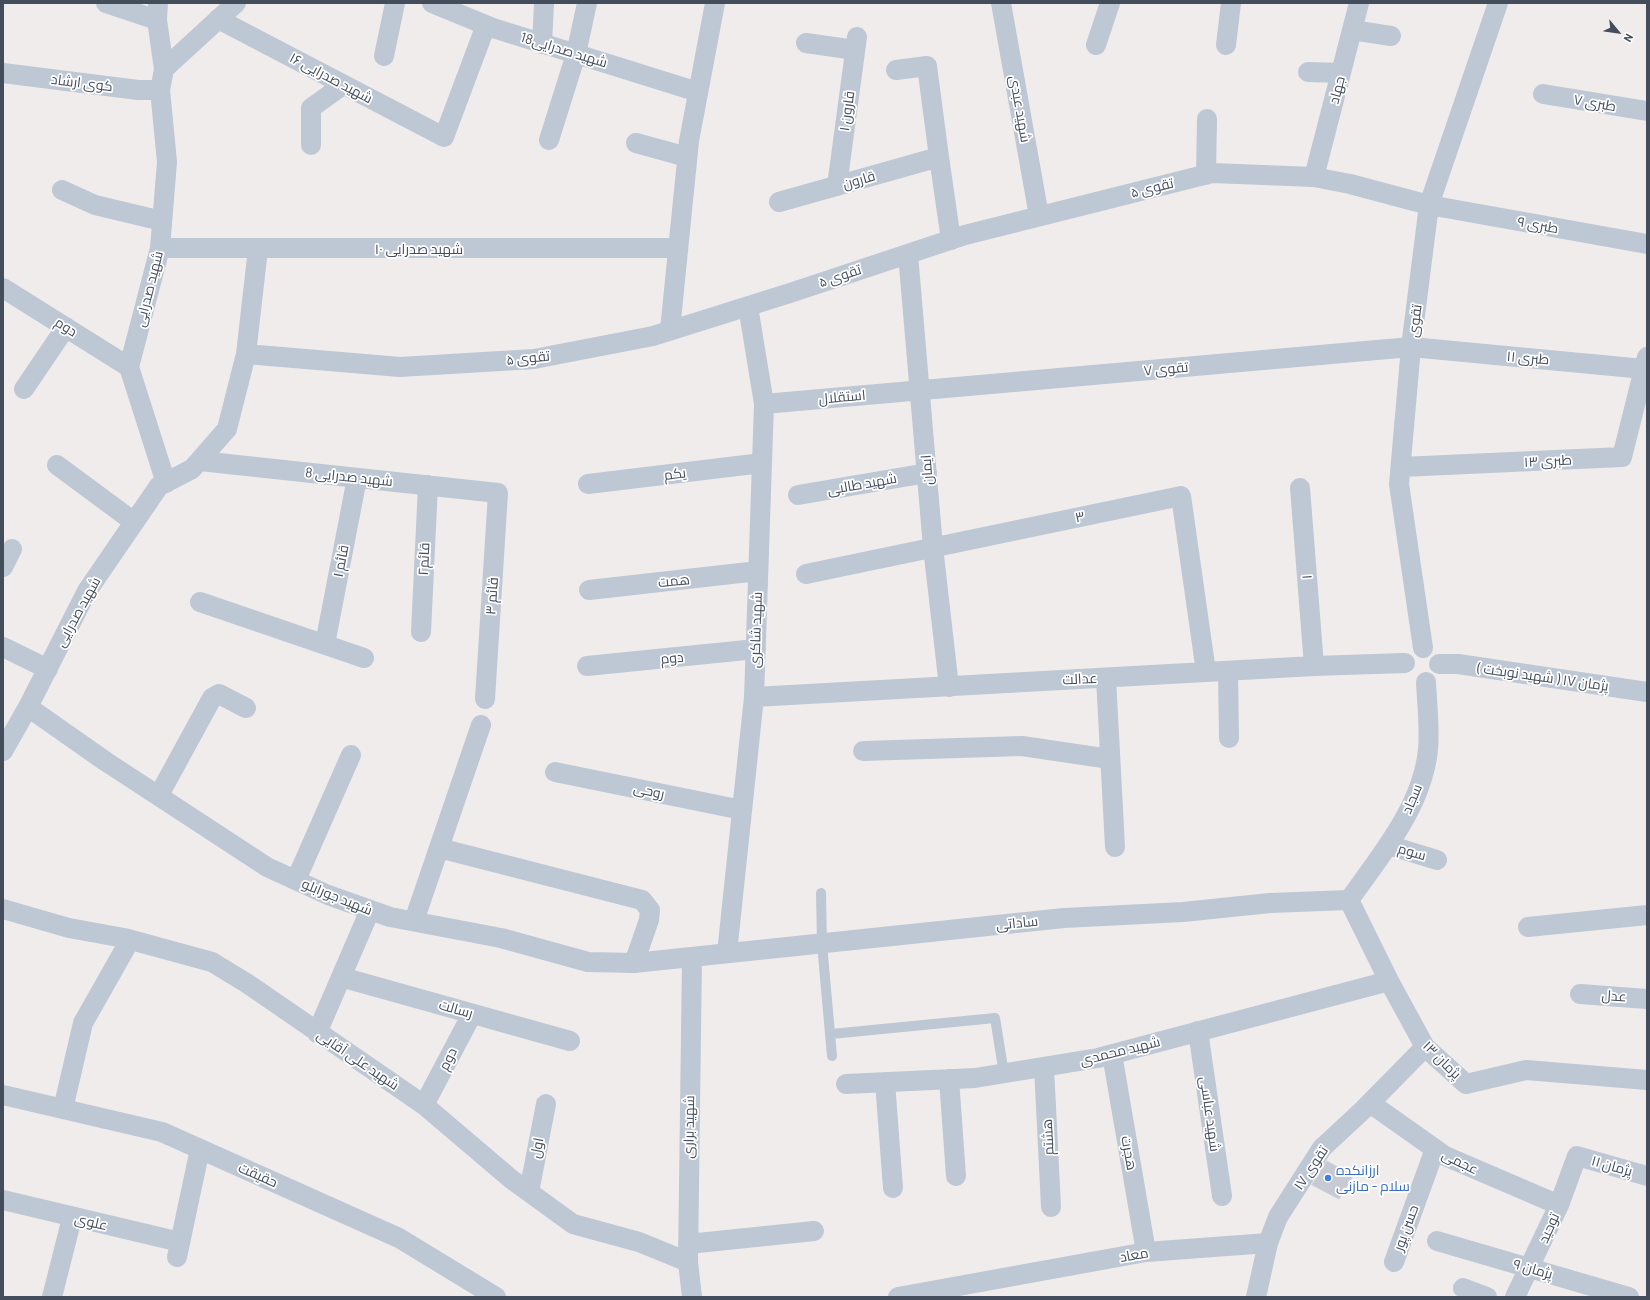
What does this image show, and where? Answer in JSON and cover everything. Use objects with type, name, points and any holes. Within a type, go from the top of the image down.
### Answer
[{"type":"street","points":[[106,3],[158,12]]},
{"type":"street","points":[[164,68],[236,3]]},
{"type":"street","points":[[384,56],[395,3]]},
{"type":"street","name":"شهید صدرایی18","points":[[432,3],[486,26],[698,92]]},
{"type":"street","points":[[542,44],[544,3]]},
{"type":"street","points":[[549,140],[576,54],[587,3]]},
{"type":"street","points":[[670,330],[687,157],[715,3]]},
{"type":"street","name":"شهید عبدی","points":[[1001,3],[1039,216]]},
{"type":"street","points":[[1096,45],[1110,3]]},
{"type":"street","points":[[1226,45],[1231,3]]},
{"type":"street","name":"جهاد","points":[[1314,177],[1359,3]]},
{"type":"street","name":"تقوی","points":[[1423,648],[1399,484],[1411,348],[1429,205],[1498,3]]},
{"type":"street","name":"شهید صدرایی","points":[[129,367],[160,248],[167,162],[160,90],[164,68],[158,12]]},
{"type":"street","name":"شهید صدرایی ۱۶","points":[[218,19],[444,137],[486,26]]},
{"type":"street","points":[[1352,30],[1391,36]]},
{"type":"street","name":"قارون ۱","points":[[806,43],[856,43],[837,186]]},
{"type":"street","points":[[896,70],[927,66],[951,240]]},
{"type":"street","points":[[1308,72],[1341,73]]},
{"type":"street","name":"کوی ارشاد","points":[[3,73],[138,90],[160,90]]},
{"type":"street","points":[[311,145],[311,108],[343,85]]},
{"type":"street","name":"طبری ۷","points":[[1543,94],[1647,112]]},
{"type":"street","points":[[1206,175],[1207,119]]},
{"type":"street","points":[[636,143],[687,157]]},
{"type":"street","name":"قارون","points":[[779,202],[939,157]]},
{"type":"street","name":"تقوی ۵","points":[[246,354],[400,367],[534,359],[653,336],[951,240],[1039,216],[1212,173],[1314,177],[1350,184],[1429,205]]},
{"type":"street","points":[[62,190],[95,205],[162,221]]},
{"type":"street","name":"طبری ۹","points":[[1429,205],[1647,244]]},
{"type":"street","name":"شهید صدرایی ۱۰","points":[[160,248],[678,248]]},
{"type":"street","name":"شهید صدرایی","points":[[3,750],[28,707],[87,591],[159,486],[192,469],[227,429],[246,354],[258,249]]},
{"type":"street","name":"ایمان","points":[[908,254],[921,390],[933,547],[949,686]]},
{"type":"street","name":"دوم","points":[[3,288],[129,367]]},
{"type":"street","name":"شهید شاکری","points":[[727,953],[754,697],[764,404],[748,306]]},
{"type":"street","points":[[24,389],[66,327]]},
{"type":"street","name":"طبری ۱۱","points":[[1411,348],[1644,377]]},
{"type":"street","name":"تقوی ۷","points":[[921,390],[1411,348]]},
{"type":"street","points":[[129,367],[166,483]]},
{"type":"street","name":"طبری ۱۳","points":[[1401,467],[1622,457],[1644,377]]},
{"type":"street","name":"استقلال","points":[[764,404],[921,390]]},
{"type":"street","name":"شهید صدرایی 8","points":[[200,461],[498,493]]},
{"type":"street","name":"یکم","points":[[588,484],[762,463]]},
{"type":"street","points":[[57,465],[134,522]]},
{"type":"street","name":"شهید طالبی","points":[[798,495],[927,473]]},
{"type":"street","name":"قائم ۱","points":[[325,644],[358,478]]},
{"type":"street","name":"قائم۲","points":[[421,632],[428,485]]},
{"type":"street","name":"۱","points":[[1300,488],[1314,666]]},
{"type":"street","name":"قائم ۳","points":[[485,699],[498,493]]},
{"type":"street","name":"۳","points":[[806,574],[1181,496],[1206,672]]},
{"type":"street","points":[[3,567],[12,549]]},
{"type":"street","name":"همت","points":[[589,590],[758,571]]},
{"type":"street","points":[[200,602],[364,658]]},
{"type":"street","points":[[3,647],[48,668]]},
{"type":"street","points":[[1423,648],[1430,650],[1436,656],[1440,664],[1438,672],[1433,679],[1426,682],[1418,682],[1411,678],[1406,671],[1405,663],[1408,656],[1415,650],[1423,648]]},
{"type":"street","name":"دوم","points":[[587,666],[756,649]]},
{"type":"street","name":"عدالت","points":[[754,697],[1314,666],[1405,663]]},
{"type":"street","name":"پژمان ۱۷ ( شهید نوبخت )","points":[[1440,664],[1458,664],[1647,692]]},
{"type":"street","points":[[1228,671],[1229,738]]},
{"type":"street","points":[[1106,678],[1115,847]]},
{"type":"street","name":"سجاد","points":[[1346,901],[1388,845],[1408,811],[1421,779],[1428,750],[1426,682]]},
{"type":"street","points":[[159,795],[212,698],[219,694],[246,708]]},
{"type":"street","name":"شهید جورابلو","points":[[28,707],[105,761],[267,867],[328,895],[390,917],[501,938],[588,962],[634,963],[692,957]]},
{"type":"street","points":[[414,922],[481,725]]},
{"type":"street","points":[[863,751],[1022,746],[1110,759]]},
{"type":"street","points":[[296,880],[351,755]]},
{"type":"street","name":"روحی","points":[[555,772],[742,810]]},
{"type":"street","name":"سوم","points":[[1388,845],[1437,860]]},
{"type":"street","points":[[439,848],[642,900],[650,910],[649,920],[634,963]]},
{"type":"street","name":"ساداتی","points":[[692,957],[1064,918],[1183,912],[1270,903],[1346,901]]},
{"type":"street","name":"پژمان ۱۳","points":[[1346,901],[1425,1047],[1466,1084],[1526,1070],[1647,1080]]},
{"type":"street","name":"شهید علی آقایی","points":[[3,909],[69,928],[130,940],[212,962],[248,984],[317,1033],[424,1105],[511,1179],[573,1224],[688,1253]]},
{"type":"street","points":[[317,1033],[370,910]]},
{"type":"street","points":[[1528,927],[1647,915]]},
{"type":"street","points":[[63,1109],[83,1023],[130,940]]},
{"type":"street","name":"شهید براری","points":[[692,957],[688,1253],[692,1297]]},
{"type":"street","name":"رسالت","points":[[341,977],[570,1041]]},
{"type":"street","name":"شهید محمدی","points":[[846,1084],[975,1078],[1044,1067],[1112,1054],[1389,981]]},
{"type":"street","name":"عدل","points":[[1580,994],[1647,999]]},
{"type":"street","name":"دوم","points":[[424,1105],[472,1014]]},
{"type":"street","name":"شهید عباسی","points":[[1198,1031],[1222,1196]]},
{"type":"street","name":"تقوی ۱۷","points":[[1256,1297],[1268,1243],[1278,1218],[1322,1148],[1370,1103],[1425,1047]]},
{"type":"street","name":"هجرت","points":[[1112,1054],[1146,1252]]},
{"type":"street","name":"هشتم","points":[[1044,1067],[1051,1207]]},
{"type":"street","points":[[949,1080],[956,1176]]},
{"type":"street","points":[[885,1082],[892,1188]]},
{"type":"street","name":"حقیقت","points":[[3,1095],[162,1132],[399,1238],[496,1297]]},
{"type":"street","name":"عجمی","points":[[1370,1103],[1445,1156],[1559,1205]]},
{"type":"street","name":"اول","points":[[529,1192],[546,1104]]},
{"type":"street","name":"علوی","points":[[3,1200],[72,1218],[178,1250],[200,1149]]},
{"type":"street","name":"حسن پور","points":[[1394,1262],[1435,1149]]},
{"type":"street","name":"توحید","points":[[1515,1297],[1559,1205],[1577,1156]]},
{"type":"street","name":"پژمان ۱۱","points":[[1577,1156],[1647,1176]]},
{"type":"street","points":[[52,1297],[72,1218]]},
{"type":"street","points":[[688,1253],[814,1231]]},
{"type":"street","name":"پژمان ۹","points":[[1437,1240],[1629,1297]]},
{"type":"street","name":"معاد","points":[[898,1297],[999,1288],[1146,1252],[1268,1243]]},
{"type":"street","points":[[1463,1288],[1487,1297]]},
{"type":"lane","points":[[821,893],[822,944],[832,1056]]},
{"type":"lane","points":[[831,1034],[995,1018],[1004,1074]]},
{"type":"building","name":"ارزانکده سلام - مازنی","points":[[1327,1161],[1353,1176],[1339,1199],[1312,1185]]},
{"type":"place","name":"ارزانکده سلام - مازنی","points":[[1328,1178]]}]
